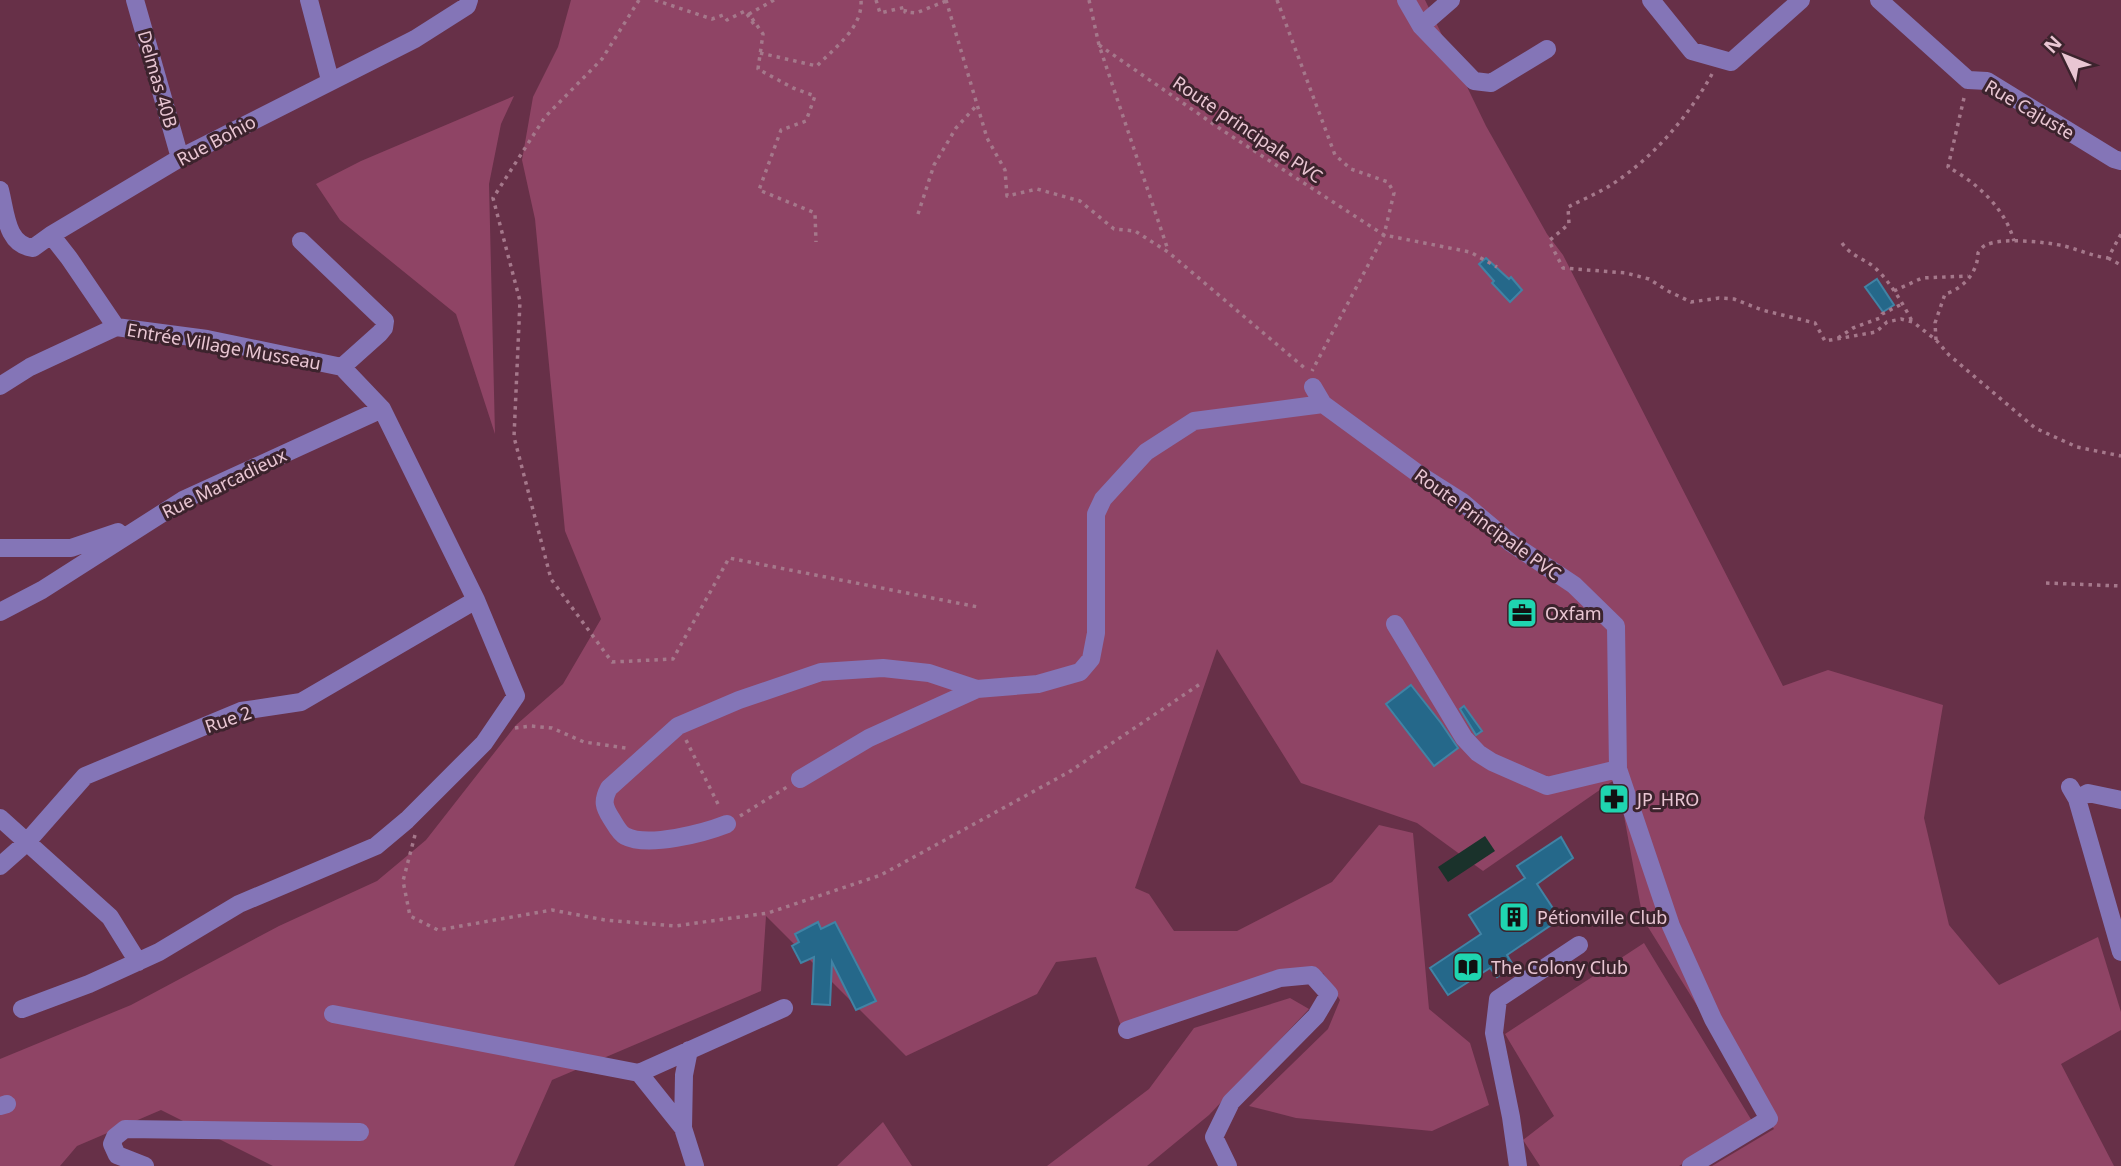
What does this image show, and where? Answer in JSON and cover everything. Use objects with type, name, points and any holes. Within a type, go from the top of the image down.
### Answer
[{"type":"street","name":"Delmas 40B","points":[[135,0],[180,158]]},
{"type":"street","points":[[309,0],[330,80]]},
{"type":"street","points":[[1406,0],[1421,26],[1474,81],[1491,83],[1547,49]]},
{"type":"street","points":[[1421,26],[1451,0]]},
{"type":"street","points":[[1651,0],[1692,51],[1731,62],[1801,0]]},
{"type":"street","name":"Rue Cajuste","points":[[1879,0],[1968,80],[1987,81],[2114,159],[2121,160]]},
{"type":"street","name":"Rue Bohio","points":[[0,190],[12,237],[23,247],[33,248],[180,158],[415,38],[468,3]]},
{"type":"street","name":"Entrée Village Musseau","points":[[51,235],[117,327],[207,339],[342,366],[382,409],[476,600],[516,696],[484,743],[407,820],[376,846],[239,904],[138,962]]},
{"type":"street","points":[[301,241],[385,321],[380,333],[342,366]]},
{"type":"street","points":[[0,386],[30,367],[117,327]]},
{"type":"street","name":"Route Principale PVC","points":[[1312,380],[1323,404],[1420,475],[1461,501],[1511,543],[1574,585],[1616,626],[1618,769],[1671,926],[1713,1019],[1769,1119],[1691,1166]]},
{"type":"street","points":[[800,779],[869,738],[977,689],[1038,684],[1080,672],[1091,659],[1096,633],[1096,514],[1103,499],[1146,452],[1194,421],[1323,404]]},
{"type":"street","name":"Rue Marcadieux","points":[[0,612],[42,590],[183,500],[382,409]]},
{"type":"street","points":[[0,548],[71,548],[144,523]]},
{"type":"street","name":"Rue 2","points":[[0,866],[26,843],[85,776],[241,711],[301,702],[476,600]]},
{"type":"street","points":[[1395,624],[1464,738],[1478,753],[1547,786],[1618,769]]},
{"type":"street","points":[[727,824],[703,834],[640,839],[621,833],[604,807],[604,797],[608,789],[678,726],[739,700],[821,671],[883,668],[929,673],[977,689]]},
{"type":"street","points":[[2121,800],[2074,793],[2121,952]]},
{"type":"street","points":[[0,818],[110,917],[138,962],[89,985],[22,1009]]},
{"type":"street","points":[[1518,1166],[1494,1033],[1498,999],[1579,945]]},
{"type":"street","points":[[1127,1030],[1280,978],[1312,975],[1329,994],[1316,1016],[1231,1102],[1214,1137],[1228,1166]]},
{"type":"street","points":[[333,1014],[639,1073],[784,1008]]},
{"type":"street","points":[[689,1050],[684,1075],[683,1128],[695,1166]]},
{"type":"street","points":[[639,1073],[683,1128]]},
{"type":"street","points":[[145,1166],[114,1161],[112,1144],[115,1137],[125,1129],[360,1132]]},
{"type":"path","points":[[639,0],[602,59],[545,117],[493,198],[520,301],[514,437],[551,579],[612,662],[673,659],[729,558],[978,607]]},
{"type":"path","points":[[654,0],[712,19],[723,15],[727,20],[745,11],[749,20],[761,32]]},
{"type":"path","points":[[774,0],[749,13],[761,32],[758,69],[793,88],[815,96],[806,121],[781,130],[760,190],[815,213],[817,242]]},
{"type":"path","points":[[760,53],[817,66],[854,29],[862,5],[861,0]]},
{"type":"path","points":[[876,0],[880,13],[906,7],[905,12],[916,13],[946,0],[987,138],[1005,170],[1007,196],[1037,189],[1080,201],[1114,229],[1135,231],[1168,252],[1312,380]]},
{"type":"path","points":[[1089,0],[1099,45],[1168,252]]},
{"type":"path","name":"Route Principale PVC","points":[[1277,0],[1335,155],[1351,169],[1388,182],[1394,192],[1384,235],[1312,380]]},
{"type":"path","name":"Route principale PVC","points":[[1099,45],[1222,130],[1384,235]]},
{"type":"path","points":[[1719,59],[1703,90],[1665,142],[1612,185],[1568,207],[1569,224],[1549,241],[1563,268],[1626,273],[1648,279],[1691,302],[1734,299],[1762,310],[1815,323],[1825,341],[1876,332],[1887,322],[1901,319],[1913,322]]},
{"type":"path","points":[[1968,80],[1948,167],[1977,185],[2008,225],[2014,241]]},
{"type":"path","points":[[918,214],[933,165],[956,128],[977,105]]},
{"type":"path","points":[[2108,258],[2121,234]]},
{"type":"path","points":[[1384,235],[1469,252],[1496,267]]},
{"type":"path","points":[[1937,340],[1935,323],[1945,294],[1958,290],[1978,266],[1978,253],[1984,246],[2014,241],[2066,247],[2091,256],[2108,258],[2121,265]]},
{"type":"path","points":[[1842,243],[1849,253],[1873,267],[1894,291],[1913,322],[1937,340],[1950,355],[2035,428],[2077,447],[2121,456]]},
{"type":"path","points":[[1894,291],[1922,278],[1968,276]]},
{"type":"path","points":[[1837,339],[1902,304]]},
{"type":"path","points":[[2046,583],[2121,586]]},
{"type":"path","points":[[417,828],[403,881],[410,916],[438,930],[552,910],[605,920],[676,926],[768,913],[881,875],[1069,772],[1203,682]]},
{"type":"path","points":[[513,728],[531,726],[552,729],[584,742],[649,752]]},
{"type":"path","points":[[678,726],[700,764],[727,824],[800,779]]},
{"type":"shaded area","points":[[571,0],[1425,0],[1486,126],[1547,234],[1563,255],[1783,686],[1828,670],[1943,705],[1924,818],[1949,925],[1999,985],[2098,937],[2121,1012],[2121,1030],[2061,1064],[2114,1166],[1712,1166],[1774,1129],[1643,919],[1617,778],[1483,871],[1417,823],[1301,783],[1217,649],[1135,888],[1149,894],[1174,931],[1237,931],[1332,882],[1379,825],[1413,833],[1429,1009],[1470,1043],[1489,1105],[1432,1131],[1296,1118],[1249,1106],[1328,1029],[1340,1000],[1323,973],[1288,970],[1121,1026],[1096,957],[1056,962],[1037,994],[906,1056],[766,916],[761,991],[552,1080],[514,1166],[273,1166],[161,1110],[77,1146],[60,1166],[0,1166],[0,1059],[131,1005],[279,926],[377,881],[426,840],[516,725],[563,684],[601,619],[565,531],[535,219],[522,160],[533,97],[558,47]]},
{"type":"shaded area","points":[[514,96],[501,124],[489,184],[495,434],[456,314],[340,220],[316,184],[361,161]]},
{"type":"shaded area","points":[[1485,836],[1495,851],[1448,882],[1438,867]]},
{"type":"shaded area","points":[[1644,943],[1752,1121],[1679,1166],[1540,1166],[1523,1140],[1554,1116],[1505,1034]]},
{"type":"shaded area","points":[[1290,998],[1309,1009],[1209,1115],[1147,1166],[1047,1166],[1149,1089],[1194,1028]]},
{"type":"shaded area","points":[[883,1122],[912,1166],[837,1166]]},
{"type":"building","points":[[1486,258],[1509,279],[1511,277],[1522,290],[1510,302],[1479,264]]},
{"type":"building","points":[[1877,279],[1894,305],[1883,312],[1865,287]]},
{"type":"building","points":[[1411,685],[1458,748],[1434,766],[1386,704]]},
{"type":"building","points":[[1464,706],[1482,731],[1476,735],[1460,709]]},
{"type":"building","name":"Pétionville Club","points":[[1561,837],[1573,858],[1537,884],[1560,919],[1507,955],[1513,965],[1497,977],[1490,968],[1448,995],[1430,968],[1481,934],[1469,915],[1525,878],[1517,866]]},
{"type":"building","points":[[818,922],[821,929],[835,922],[876,1001],[856,1010],[832,962],[830,1005],[812,1004],[814,957],[801,963],[792,946],[799,942],[795,934]]},
{"type":"place","name":"Oxfam","points":[[1522,613]]},
{"type":"place","name":"JP_HRO","points":[[1614,799]]},
{"type":"place","name":"Pétionville Club","points":[[1514,917]]},
{"type":"place","name":"The Colony Club","points":[[1468,967]]}]
